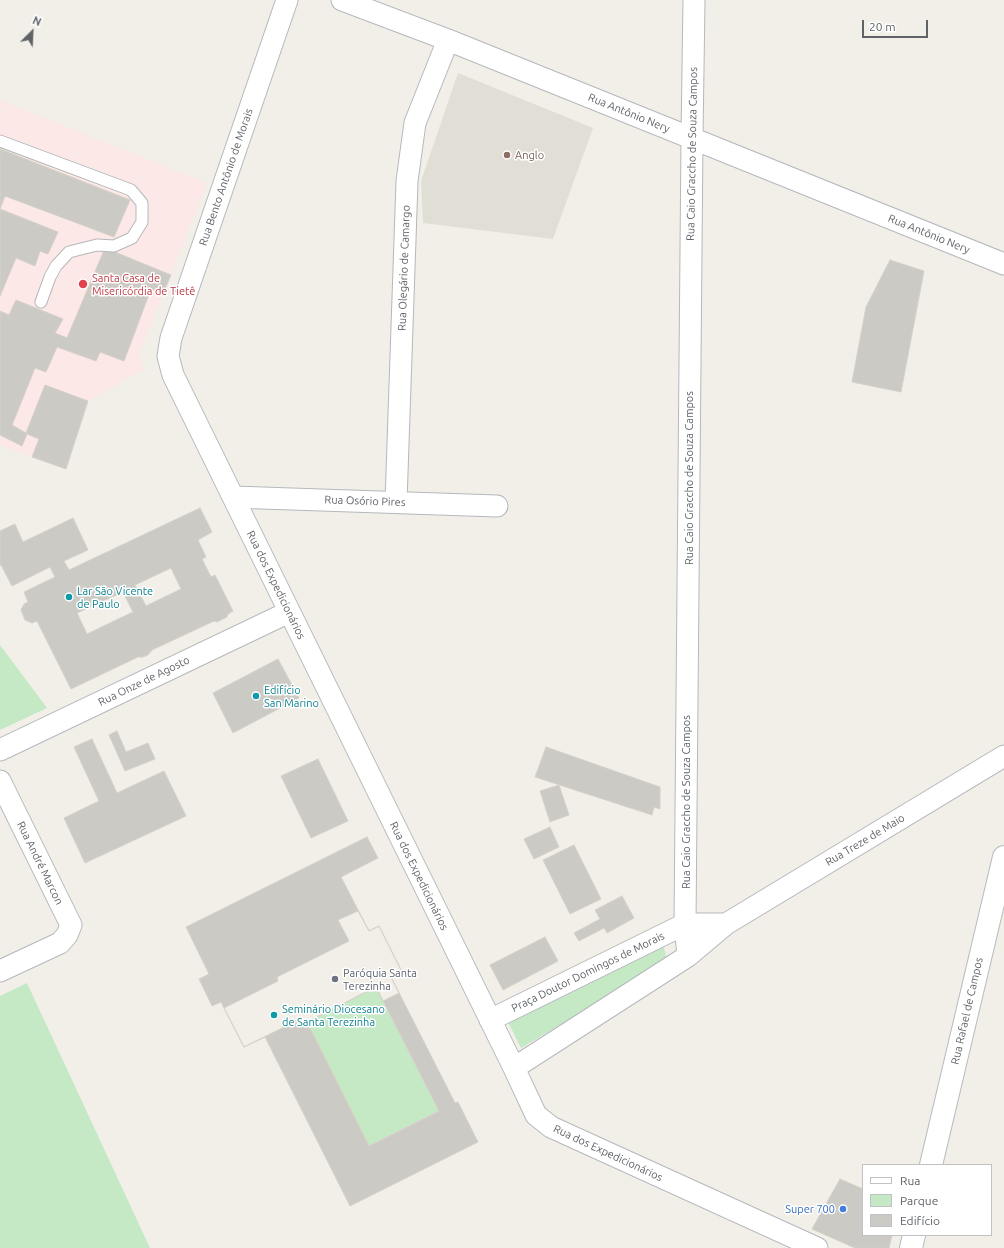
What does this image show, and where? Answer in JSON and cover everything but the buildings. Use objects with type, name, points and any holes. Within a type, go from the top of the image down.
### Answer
[{"type":"main road","name":"Rua Rafael de Campos","points":[[931,1164],[1004,857]]},
{"type":"main road","points":[[911,1248],[914,1236]]},
{"type":"street","name":"Rua Bento Antônio de Morais","points":[[168,356],[173,330],[287,0]]},
{"type":"street","name":"Rua Antônio Nery","points":[[342,0],[448,40],[1004,264]]},
{"type":"street","name":"Rua Caio Graccho de Souza Campos","points":[[688,956],[685,924],[694,0]]},
{"type":"street","name":"Rua Olegário de Camargo","points":[[396,502],[407,181],[416,123],[448,40]]},
{"type":"street","name":"Rua dos Expedicionários","points":[[168,356],[173,375],[536,1115],[551,1127],[817,1248]]},
{"type":"street","name":"Rua Osório Pires","points":[[233,497],[497,506]]},
{"type":"street","name":"Rua Onze de Agosto","points":[[0,750],[289,612]]},
{"type":"street","name":"Rua Treze de Maio","points":[[688,956],[726,924],[1004,756]]},
{"type":"street","name":"Rua André Marcon","points":[[0,781],[71,925],[67,935],[60,943],[0,971]]},
{"type":"street","points":[[685,924],[726,924]]},
{"type":"street","name":"Praça Doutor Domingos de Morais","points":[[490,1020],[685,924]]},
{"type":"street","points":[[514,1068],[688,956]]},
{"type":"lane","points":[[0,141],[131,190],[142,203],[142,222],[132,238],[114,246],[97,245],[69,252],[56,266],[50,277],[41,302]]},
{"type":"shaded area","name":"Anglo","points":[[458,73],[593,128],[553,239],[423,223],[421,181]]},
{"type":"shaded area","name":"Santa Casa de Misericórdia de Tietê","points":[[0,100],[207,183],[139,354],[144,369],[88,401],[66,469],[0,445]]},
{"type":"green space","points":[[0,645],[47,708],[0,730]]},
{"type":"green space","points":[[663,943],[667,961],[521,1048],[508,1022]]},
{"type":"green space","points":[[27,983],[150,1248],[0,1248],[0,996]]},
{"type":"green space","points":[[376,987],[439,1111],[369,1146],[307,1022]]},
{"type":"place","name":"Anglo","points":[[507,155]]},
{"type":"place","name":"Santa Casa de Misericórdia de Tietê","points":[[83,284]]},
{"type":"place","name":"Lar São Vicente de Paulo","points":[[69,597]]},
{"type":"place","name":"Edifício San Marino","points":[[256,696]]},
{"type":"place","name":"Paróquia Santa Terezinha","points":[[335,979]]},
{"type":"place","name":"Seminário Diocesano de Santa Terezinha","points":[[274,1015]]},
{"type":"place","name":"Super 700","points":[[843,1209]]}]
